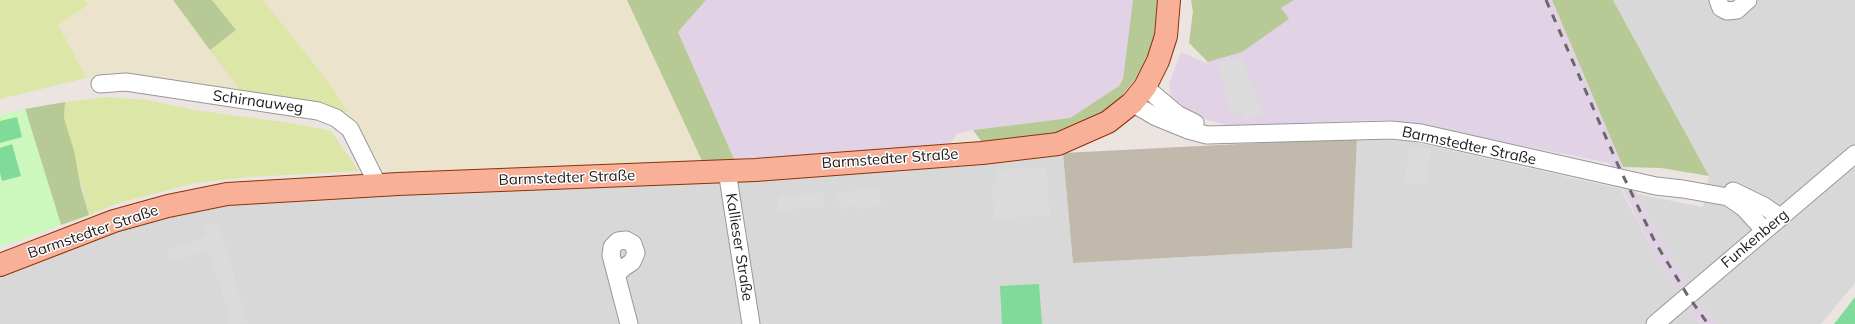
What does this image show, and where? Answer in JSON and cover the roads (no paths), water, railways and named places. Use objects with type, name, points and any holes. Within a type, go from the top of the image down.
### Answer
[{"type":"main road","points":[[1138,95],[1158,61],[1166,36],[1169,0]]},
{"type":"main road","name":"Barmstedter Straße","points":[[0,265],[114,221],[183,203],[227,194],[378,185],[727,171],[974,153],[1058,144],[1108,122],[1138,95]]},
{"type":"street","points":[[1718,0],[1721,8],[1727,11],[1737,10],[1748,0]]},
{"type":"street","name":"Schirnauweg","points":[[100,84],[126,82],[318,110],[336,118],[350,129],[378,185]]},
{"type":"street","name":"Barmstedter Straße","points":[[1138,95],[1204,127],[1229,136],[1391,130],[1421,133],[1656,186],[1683,189],[1728,198],[1744,208],[1764,230]]},
{"type":"street","name":"Funkenberg","points":[[1655,324],[1855,154]]},
{"type":"street","name":"Kallieser Straße","points":[[727,171],[751,324]]},
{"type":"street","name":"Barmstedter Straße","points":[[1683,189],[1702,187],[1722,188],[1740,193],[1764,206],[1780,218]]},
{"type":"street","points":[[617,274],[629,324]]},
{"type":"railway","points":[[1546,0],[1618,165],[1655,242],[1688,296],[1708,324]]}]
